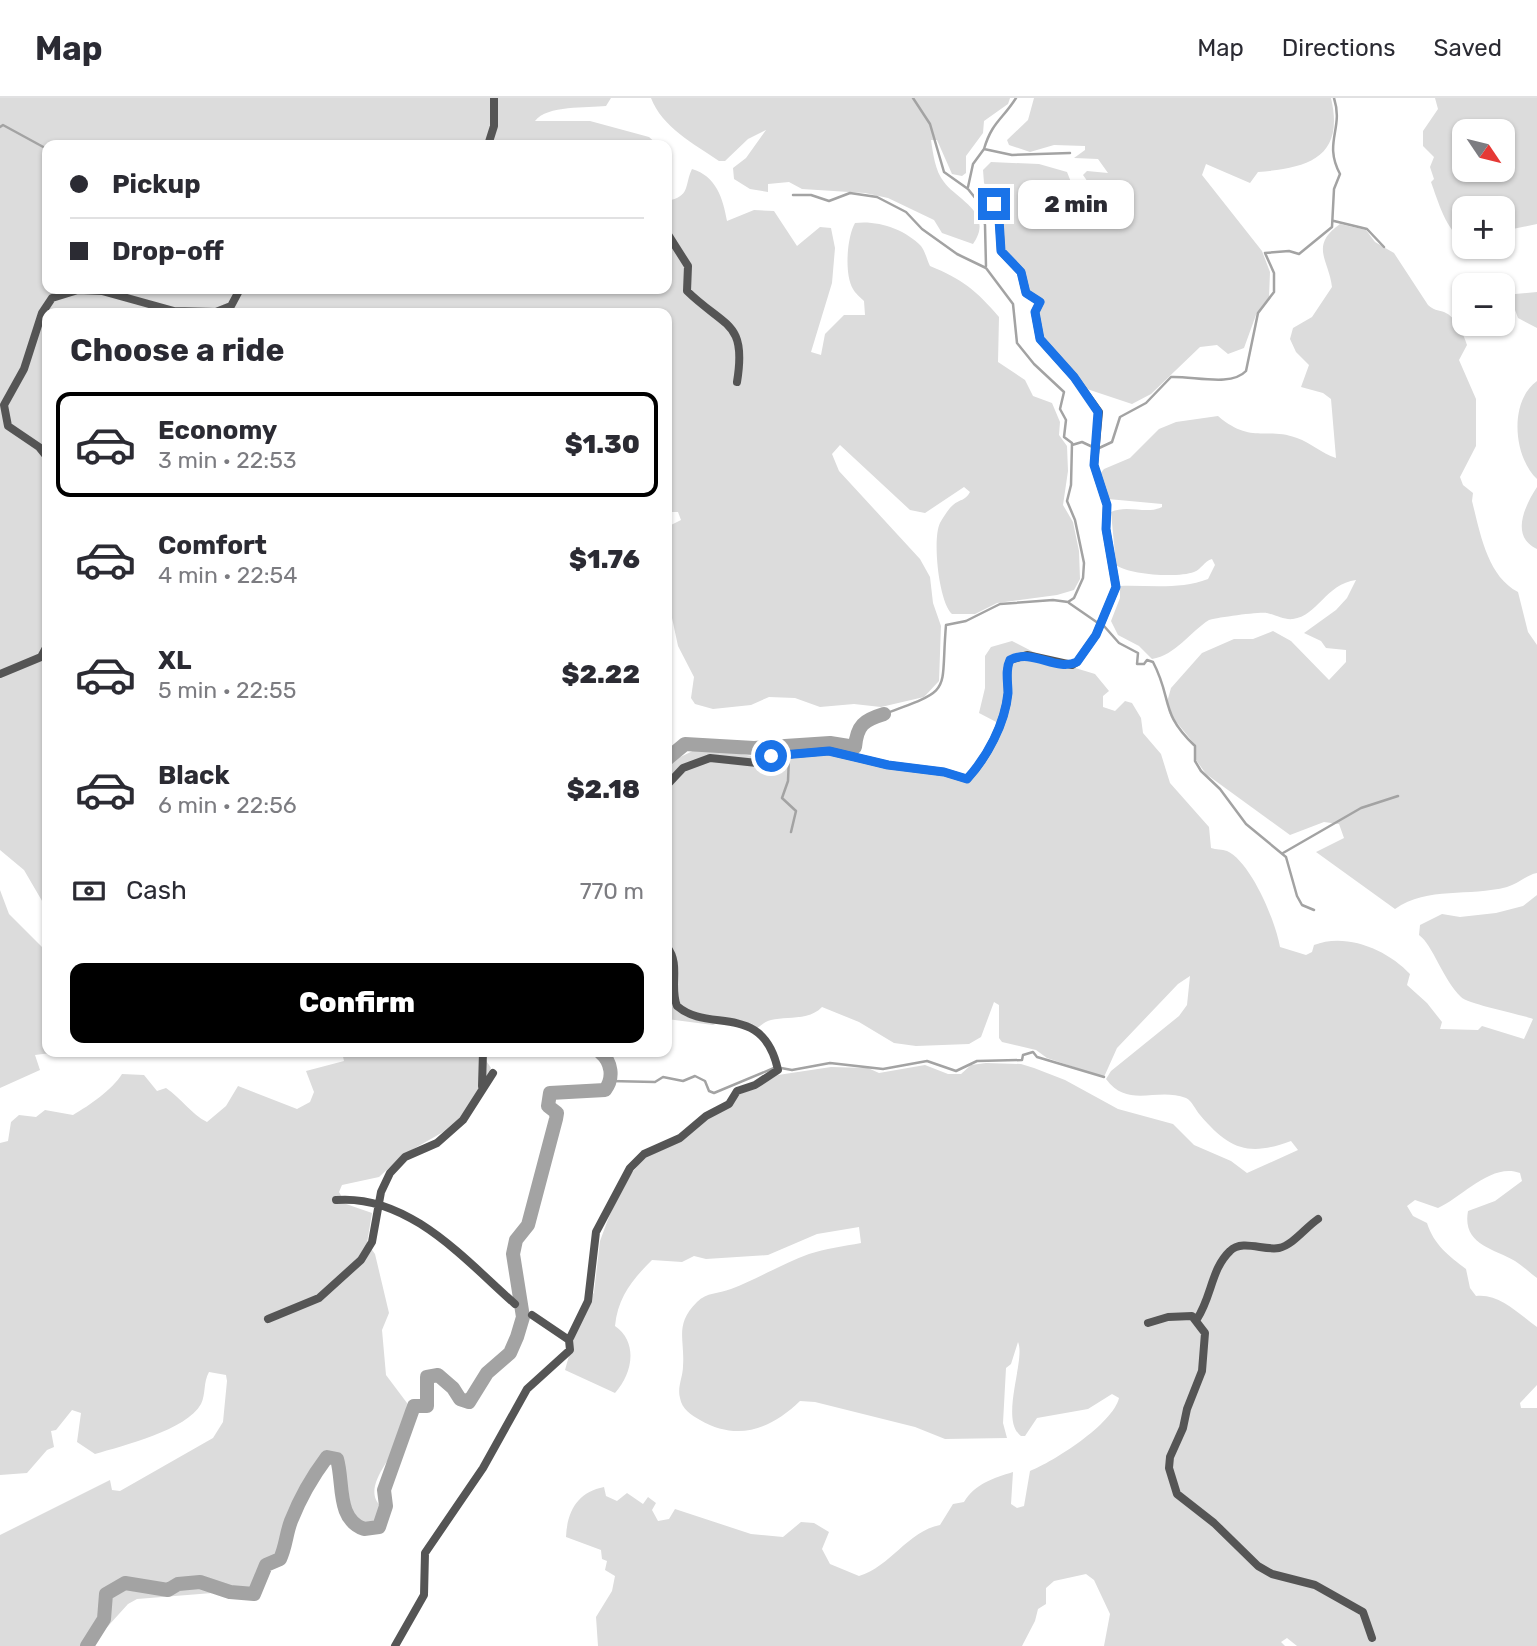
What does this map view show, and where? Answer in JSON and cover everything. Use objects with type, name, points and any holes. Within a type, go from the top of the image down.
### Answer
[{"type":"street","points":[[490,140],[494,127],[494,98]]},
{"type":"street","points":[[672,780],[683,768],[710,758],[757,763],[771,756],[829,751],[888,765],[944,772],[967,779],[989,750],[999,724],[1008,695],[1010,660],[1027,655],[1072,665],[1096,635],[1116,587],[1106,529],[1107,505],[1094,465],[1098,412],[1074,377],[1040,339],[1035,312],[1040,302],[1026,293],[1021,272],[1001,251],[999,219],[994,204]]},
{"type":"street","points":[[672,241],[688,266],[687,291],[729,326],[740,343],[737,382]]},
{"type":"street","points":[[45,308],[52,298],[65,294]]},
{"type":"street","points":[[113,294],[166,308]]},
{"type":"street","points":[[226,308],[231,306],[237,294]]},
{"type":"street","points":[[42,313],[24,369],[7,396],[4,410],[8,426],[42,452]]},
{"type":"street","points":[[0,674],[37,659],[42,652]]},
{"type":"street","points":[[395,1646],[424,1595],[425,1553],[484,1468],[527,1389],[570,1350],[569,1340],[589,1301],[596,1232],[630,1168],[644,1154],[680,1138],[706,1116],[729,1104],[737,1091],[755,1085],[778,1070],[768,1043],[761,1035],[739,1023],[694,1014],[677,1006],[673,990],[672,959]]},
{"type":"street","points":[[481,1089],[484,1057]]},
{"type":"street","points":[[268,1319],[319,1298],[361,1260],[372,1242],[383,1183],[390,1173],[405,1157],[436,1143],[457,1127],[469,1113],[493,1073]]},
{"type":"street","points":[[335,1200],[379,1204],[420,1224],[515,1304]]},
{"type":"street","points":[[1196,1319],[1208,1302],[1219,1264],[1231,1250],[1247,1246],[1286,1246],[1318,1219]]},
{"type":"street","points":[[532,1315],[569,1340]]},
{"type":"street","points":[[1148,1323],[1168,1317],[1192,1316],[1205,1333],[1204,1363],[1183,1428],[1170,1457],[1169,1468],[1177,1494],[1214,1522],[1258,1566],[1272,1574],[1315,1585],[1363,1612],[1373,1638]]},
{"type":"shaded area","points":[[0,98],[611,98],[606,106],[548,112],[535,121],[590,121],[652,140],[42,140],[42,294],[672,294],[672,200],[685,190],[692,169],[713,182],[727,221],[754,210],[774,211],[797,246],[820,227],[831,228],[835,248],[832,283],[811,352],[821,355],[825,334],[844,315],[865,315],[864,301],[853,289],[848,274],[848,246],[855,223],[881,224],[899,230],[914,240],[924,250],[930,266],[960,281],[991,308],[999,317],[998,362],[1025,380],[1033,396],[1052,403],[1060,422],[1059,435],[1067,446],[1068,471],[1063,505],[1073,522],[1079,551],[1080,579],[1074,590],[1057,595],[997,603],[975,614],[952,614],[947,608],[940,585],[938,531],[949,509],[970,492],[964,487],[925,513],[910,510],[840,445],[832,454],[839,471],[920,559],[930,577],[933,603],[941,626],[939,681],[924,697],[881,707],[854,704],[820,707],[795,698],[769,697],[751,705],[713,709],[695,704],[691,698],[694,677],[678,646],[672,618],[672,524],[681,520],[678,512],[672,512],[672,308],[42,308],[42,901],[24,870],[0,850]]},
{"type":"shaded area","points":[[651,98],[1010,98],[1008,104],[984,121],[983,133],[966,156],[966,173],[962,176],[952,174],[937,140],[931,140],[941,178],[977,215],[979,233],[973,244],[942,233],[934,220],[888,198],[865,193],[802,189],[789,182],[768,184],[768,192],[750,189],[734,179],[733,168],[746,158],[766,130],[748,139],[725,161],[719,161],[671,126]]},
{"type":"shaded area","points":[[1034,98],[1331,98],[1333,134],[1327,147],[1307,163],[1258,172],[1250,183],[1206,164],[1202,175],[1262,251],[1270,272],[1269,297],[1256,315],[1244,348],[1228,354],[1217,345],[1200,347],[1151,394],[1132,404],[1087,389],[1042,335],[1032,294],[1004,250],[1000,208],[984,183],[983,170],[991,162],[1039,164],[1067,172],[1073,187],[1083,192],[1090,185],[1083,175],[1087,171],[1108,173],[1098,159],[1074,158],[1085,150],[1085,146],[1054,145],[1030,152],[1009,145],[1007,140],[1028,120]]},
{"type":"shaded area","points":[[1435,98],[1537,98],[1537,224],[1515,229],[1515,196],[1452,196],[1452,229],[1443,215],[1431,182],[1434,179],[1430,167],[1434,157],[1423,146],[1423,131],[1438,109]]},
{"type":"shaded area","points":[[1340,224],[1366,230],[1375,242],[1394,253],[1428,305],[1452,318],[1452,336],[1463,336],[1467,345],[1459,360],[1476,399],[1476,446],[1460,477],[1463,485],[1473,493],[1472,501],[1486,552],[1507,585],[1518,592],[1528,632],[1537,645],[1537,873],[1507,887],[1421,897],[1395,909],[1316,852],[1344,838],[1339,824],[1324,822],[1290,835],[1206,774],[1196,760],[1196,746],[1169,713],[1167,702],[1171,688],[1202,653],[1234,639],[1253,639],[1273,631],[1291,641],[1329,680],[1346,662],[1346,650],[1326,648],[1321,641],[1304,633],[1336,610],[1347,598],[1356,580],[1337,587],[1301,617],[1286,619],[1263,613],[1209,620],[1176,648],[1152,659],[1139,646],[1118,635],[1111,621],[1120,598],[1120,586],[1175,586],[1197,582],[1208,579],[1215,565],[1212,559],[1194,572],[1166,575],[1131,571],[1116,565],[1111,512],[1124,509],[1150,510],[1162,507],[1162,504],[1108,499],[1100,474],[1104,469],[1130,458],[1159,429],[1176,422],[1218,416],[1240,430],[1297,438],[1336,458],[1331,399],[1323,393],[1301,387],[1309,365],[1296,352],[1290,339],[1293,328],[1312,317],[1332,287],[1323,254],[1325,239]]},
{"type":"shaded area","points":[[1537,292],[1537,328],[1518,318],[1515,294]]},
{"type":"shaded area","points":[[1537,381],[1537,479],[1523,457],[1519,443],[1518,415],[1528,390]]},
{"type":"shaded area","points":[[1537,487],[1537,549],[1524,536],[1522,520]]},
{"type":"shaded area","points":[[1012,641],[1049,660],[1095,674],[1109,691],[1103,696],[1103,707],[1115,711],[1125,701],[1132,703],[1141,718],[1143,733],[1161,754],[1170,783],[1209,827],[1211,848],[1227,851],[1236,857],[1253,880],[1268,909],[1280,947],[1306,955],[1312,952],[1314,945],[1339,941],[1353,942],[1378,951],[1410,974],[1407,985],[1427,1003],[1442,1022],[1440,1029],[1478,1030],[1482,1026],[1524,1039],[1533,1019],[1473,1003],[1461,997],[1419,935],[1420,925],[1442,914],[1460,917],[1496,913],[1523,906],[1537,895],[1537,1278],[1515,1261],[1481,1244],[1474,1238],[1467,1222],[1468,1211],[1495,1201],[1522,1181],[1520,1173],[1509,1171],[1488,1176],[1438,1208],[1415,1200],[1407,1206],[1413,1216],[1427,1223],[1443,1249],[1466,1269],[1470,1288],[1476,1296],[1501,1301],[1537,1327],[1537,1385],[1520,1403],[1521,1408],[1537,1408],[1537,1646],[1297,1646],[1287,1638],[1281,1642],[1285,1646],[1104,1646],[1110,1614],[1094,1580],[1086,1574],[1054,1581],[1046,1588],[1046,1604],[1038,1609],[1022,1646],[598,1646],[596,1617],[612,1591],[615,1576],[605,1570],[607,1561],[602,1559],[601,1550],[566,1537],[572,1511],[587,1493],[604,1487],[606,1496],[617,1501],[627,1493],[643,1504],[648,1497],[656,1503],[652,1510],[658,1521],[669,1519],[675,1509],[751,1534],[783,1537],[801,1522],[814,1523],[829,1532],[822,1549],[830,1564],[859,1576],[880,1565],[918,1534],[940,1525],[953,1504],[964,1502],[979,1486],[992,1479],[1013,1472],[1011,1504],[1017,1508],[1024,1506],[1030,1471],[1081,1441],[1106,1419],[1119,1398],[1112,1394],[1088,1409],[1037,1418],[1025,1436],[1021,1436],[1012,1417],[1020,1351],[1018,1342],[1011,1364],[1006,1368],[1003,1423],[1007,1438],[945,1439],[915,1427],[815,1402],[800,1401],[766,1425],[741,1431],[714,1427],[687,1411],[679,1394],[683,1366],[682,1332],[685,1318],[697,1302],[705,1296],[731,1289],[809,1254],[861,1243],[859,1227],[817,1234],[768,1255],[706,1259],[694,1256],[682,1262],[652,1260],[632,1282],[619,1306],[615,1326],[628,1341],[630,1359],[626,1377],[615,1393],[565,1370],[574,1338],[594,1292],[600,1241],[607,1222],[622,1185],[644,1158],[740,1094],[778,1075],[831,1067],[868,1068],[879,1073],[925,1065],[948,1074],[961,1074],[971,1065],[986,1063],[1021,1064],[1034,1068],[1065,1080],[1118,1109],[1173,1124],[1194,1145],[1231,1161],[1247,1173],[1298,1150],[1291,1141],[1263,1148],[1240,1147],[1210,1127],[1186,1098],[1175,1095],[1143,1096],[1124,1093],[1106,1079],[1111,1071],[1179,1016],[1187,1005],[1190,976],[1178,984],[1117,1048],[1104,1077],[1047,1058],[1036,1050],[1002,1042],[999,1038],[999,1005],[994,1002],[981,1037],[969,1044],[916,1046],[894,1043],[859,1022],[822,1007],[804,1016],[769,1021],[756,1029],[729,1018],[713,1025],[672,1020],[674,760],[701,747],[775,760],[824,754],[859,758],[897,770],[947,776],[964,782],[1002,725],[979,713],[985,688],[985,656],[991,647]]},
{"type":"shaded area","points":[[0,890],[9,914],[42,947],[42,1054],[35,1055],[40,1070],[0,1088]]},
{"type":"shaded area","points":[[343,1057],[485,1057],[491,1068],[465,1113],[443,1132],[403,1155],[379,1177],[342,1185],[339,1192],[346,1204],[372,1213],[367,1243],[375,1254],[389,1313],[382,1330],[386,1375],[407,1403],[399,1441],[376,1482],[374,1491],[381,1506],[377,1523],[365,1526],[357,1523],[347,1502],[338,1453],[324,1456],[299,1496],[287,1527],[283,1548],[278,1556],[264,1563],[250,1590],[137,1599],[128,1604],[90,1646],[0,1646],[0,1535],[110,1480],[112,1490],[120,1491],[213,1438],[223,1422],[227,1381],[226,1375],[209,1372],[201,1404],[182,1422],[137,1442],[95,1454],[77,1442],[81,1413],[72,1410],[56,1430],[51,1431],[54,1447],[47,1450],[27,1473],[0,1475],[0,1143],[8,1141],[11,1122],[19,1115],[36,1117],[45,1110],[73,1115],[107,1091],[122,1074],[144,1075],[157,1091],[166,1088],[207,1122],[226,1106],[238,1086],[297,1109],[310,1102],[314,1092],[306,1071],[344,1061]]},
{"type":"waterway","points":[[913,98],[930,124],[944,172],[968,189],[980,204],[985,225],[986,266]]},
{"type":"waterway","points":[[984,149],[994,127],[1016,98]]},
{"type":"waterway","points":[[1072,445],[1082,442],[1097,449],[1112,442],[1120,417],[1146,403],[1171,377],[1222,380],[1231,379],[1246,371],[1258,313],[1274,292],[1274,273],[1265,253],[1289,251],[1299,254],[1332,227],[1334,189],[1340,174],[1333,153],[1337,118],[1334,98]]},
{"type":"waterway","points":[[0,127],[3,125],[42,146]]},
{"type":"waterway","points":[[968,187],[973,164],[984,149],[1012,155],[1070,153]]},
{"type":"waterway","points":[[793,195],[811,195],[829,201],[850,193],[877,197],[906,212],[922,229],[957,254],[986,268],[1013,304],[1017,343],[1034,364],[1064,392],[1060,409],[1066,420],[1064,437],[1072,443],[1071,485],[1067,501],[1075,520],[1084,563],[1083,578],[1074,598],[1068,602],[1053,600],[1000,604],[966,621],[946,625],[939,686],[923,699],[884,714]]},
{"type":"waterway","points":[[1334,221],[1367,229],[1384,247]]},
{"type":"waterway","points":[[1069,603],[1098,623]]},
{"type":"waterway","points":[[1104,626],[1119,643],[1138,653],[1137,664],[1144,664],[1147,660],[1153,662],[1171,714],[1195,746],[1195,761],[1201,771],[1220,789],[1246,824],[1286,857],[1297,896],[1302,905],[1314,910]]},
{"type":"waterway","points":[[672,755],[685,744],[754,748],[830,743],[855,747],[863,724],[884,714]]},
{"type":"waterway","points":[[789,757],[788,781],[782,798],[796,811],[791,832]]},
{"type":"waterway","points":[[1283,853],[1361,808],[1398,796]]},
{"type":"waterway","points":[[781,1068],[792,1070],[830,1063],[883,1069],[927,1061],[956,1071],[977,1061],[1022,1060],[1023,1055],[1033,1052],[1037,1057],[1104,1077]]},
{"type":"waterway","points":[[87,1646],[104,1619],[106,1594],[125,1583],[168,1590],[178,1584],[200,1582],[230,1592],[254,1594],[266,1565],[280,1559],[298,1504],[327,1457],[337,1459],[345,1509],[349,1517],[364,1529],[379,1527],[386,1506],[384,1490],[414,1406],[427,1406],[427,1377],[438,1375],[453,1388],[460,1399],[469,1402],[487,1373],[510,1353],[523,1317],[513,1254],[516,1240],[528,1225],[556,1119],[557,1113],[548,1106],[550,1093],[605,1090],[610,1080],[610,1070],[604,1057]]},
{"type":"waterway","points":[[610,1081],[655,1082],[663,1077],[683,1081],[695,1076],[705,1081],[709,1091],[714,1093],[774,1068]]},
{"type":"route","points":[[771,756],[784,754],[793,757],[806,752],[829,751],[874,759],[888,765],[950,773],[967,779],[989,750],[999,724],[1008,695],[1007,663],[1014,657],[1027,655],[1064,664],[1072,665],[1077,662],[1096,635],[1116,587],[1106,529],[1107,505],[1094,465],[1098,412],[1074,377],[1040,339],[1035,312],[1040,302],[1026,293],[1022,286],[1021,272],[1001,251],[999,219],[994,204]]}]
